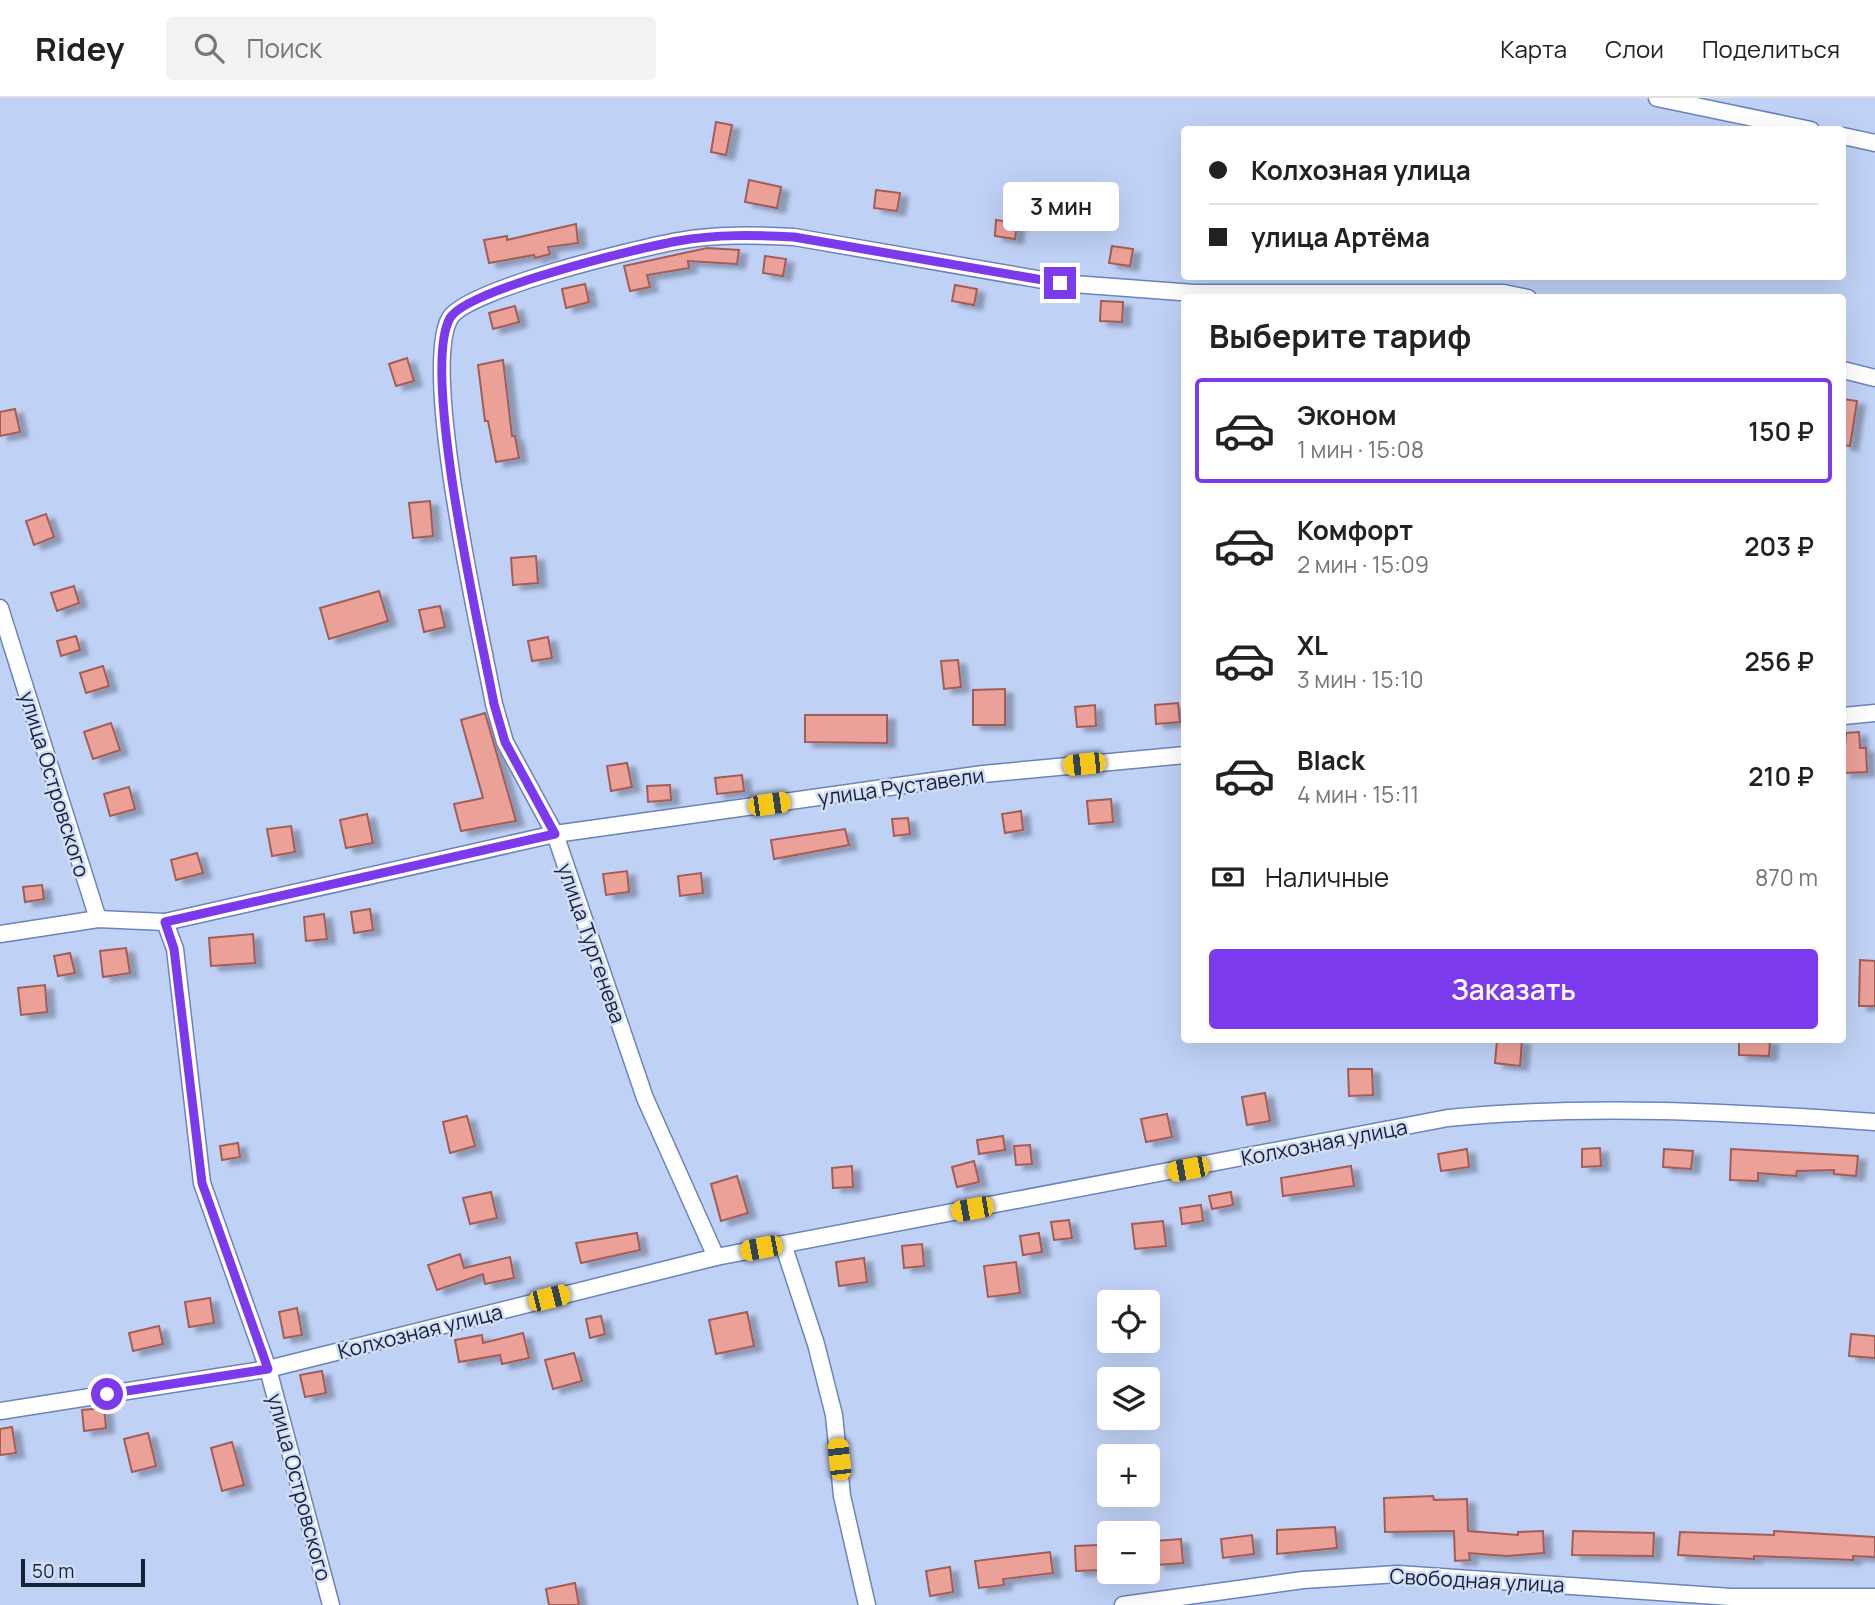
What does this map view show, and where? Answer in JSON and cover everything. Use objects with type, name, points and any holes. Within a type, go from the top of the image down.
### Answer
[{"type":"street","points":[[1657,98],[1792,126]]},
{"type":"street","points":[[1846,137],[1875,143]]},
{"type":"street","name":"улица Тургенева","points":[[716,1257],[645,1098],[555,834],[505,742],[494,704],[448,457],[443,380],[445,336],[450,317],[467,302],[490,292],[679,240],[752,235],[794,237],[1060,283],[1194,293],[1509,294]]},
{"type":"street","points":[[1846,371],[1875,378]]},
{"type":"street","name":"улица Островского","points":[[0,608],[98,919]]},
{"type":"street","points":[[1846,716],[1875,713]]},
{"type":"street","name":"улица Руставели","points":[[0,934],[98,919],[165,922],[555,834],[984,774],[1181,755]]},
{"type":"street","name":"улица Островского","points":[[165,922],[174,949],[202,1183],[268,1369],[331,1605]]},
{"type":"street","name":"Колхозная улица","points":[[0,1411],[268,1369],[716,1257],[1448,1118],[1572,1111],[1768,1114],[1875,1122]]},
{"type":"street","points":[[783,1244],[834,1415],[842,1496],[867,1605]]},
{"type":"street","name":"Свободная улица","points":[[1123,1605],[1303,1580],[1398,1574],[1731,1597],[1875,1597]]},
{"type":"building","points":[[716,122],[732,125],[726,155],[711,152]]},
{"type":"building","points":[[749,180],[781,187],[777,208],[745,202]]},
{"type":"building","points":[[876,190],[900,193],[897,211],[874,208]]},
{"type":"building","points":[[996,220],[1017,223],[1015,239],[995,236]]},
{"type":"building","points":[[576,224],[578,243],[548,247],[550,254],[535,258],[534,255],[489,263],[484,240],[507,236],[507,240]]},
{"type":"building","points":[[1112,246],[1133,249],[1130,266],[1109,263]]},
{"type":"building","points":[[707,248],[739,250],[737,264],[688,261],[689,268],[647,275],[650,287],[630,291],[624,266]]},
{"type":"building","points":[[765,256],[786,259],[783,276],[763,273]]},
{"type":"building","points":[[585,284],[589,302],[566,308],[562,289]]},
{"type":"building","points":[[955,285],[977,289],[974,305],[952,301]]},
{"type":"building","points":[[1101,301],[1123,302],[1122,322],[1100,321]]},
{"type":"building","points":[[515,306],[519,322],[493,329],[489,313]]},
{"type":"building","points":[[407,358],[414,381],[396,386],[389,364]]},
{"type":"building","points":[[503,360],[512,436],[515,436],[519,458],[496,462],[488,421],[485,421],[478,365]]},
{"type":"building","points":[[1846,399],[1857,401],[1850,446],[1846,445]]},
{"type":"building","points":[[15,409],[20,432],[0,436],[0,412]]},
{"type":"building","points":[[430,501],[433,536],[413,538],[409,503]]},
{"type":"building","points":[[46,514],[54,537],[34,545],[26,521]]},
{"type":"building","points":[[536,556],[538,583],[513,585],[511,558]]},
{"type":"building","points":[[74,586],[79,603],[57,611],[51,593]]},
{"type":"building","points":[[379,591],[388,621],[329,639],[320,608]]},
{"type":"building","points":[[440,606],[445,627],[424,632],[419,610]]},
{"type":"building","points":[[76,636],[80,650],[61,656],[57,641]]},
{"type":"building","points":[[548,637],[552,658],[532,661],[528,641]]},
{"type":"building","points":[[958,660],[961,687],[944,689],[941,661]]},
{"type":"building","points":[[103,666],[109,686],[86,693],[80,673]]},
{"type":"building","points":[[1005,689],[1005,725],[973,725],[973,690]]},
{"type":"building","points":[[1178,703],[1180,722],[1156,724],[1155,705]]},
{"type":"building","points":[[1095,705],[1096,726],[1077,727],[1075,707]]},
{"type":"building","points":[[485,713],[516,821],[461,831],[454,804],[483,798],[461,720]]},
{"type":"building","points":[[805,715],[887,715],[887,743],[805,742]]},
{"type":"building","points":[[111,723],[120,750],[93,759],[84,732]]},
{"type":"building","points":[[1859,732],[1860,748],[1866,748],[1867,772],[1846,773],[1846,733]]},
{"type":"building","points":[[627,763],[632,787],[611,791],[607,766]]},
{"type":"building","points":[[742,775],[744,791],[717,794],[715,778]]},
{"type":"building","points":[[670,785],[671,800],[648,802],[647,786]]},
{"type":"building","points":[[129,787],[135,809],[110,816],[104,794]]},
{"type":"building","points":[[1111,799],[1113,822],[1089,824],[1087,801]]},
{"type":"building","points":[[1021,811],[1023,830],[1005,833],[1002,814]]},
{"type":"building","points":[[367,814],[373,843],[346,848],[340,820]]},
{"type":"building","points":[[908,818],[910,834],[894,836],[892,819]]},
{"type":"building","points":[[291,826],[295,852],[272,856],[267,829]]},
{"type":"building","points":[[845,829],[849,845],[774,859],[771,840]]},
{"type":"building","points":[[197,853],[203,873],[176,880],[171,860]]},
{"type":"building","points":[[627,871],[629,892],[606,895],[603,874]]},
{"type":"building","points":[[701,873],[703,893],[680,896],[678,876]]},
{"type":"building","points":[[42,885],[44,899],[25,902],[23,887]]},
{"type":"building","points":[[370,909],[373,930],[354,933],[351,912]]},
{"type":"building","points":[[324,914],[327,939],[306,941],[304,917]]},
{"type":"building","points":[[253,934],[255,963],[211,966],[209,938]]},
{"type":"building","points":[[126,948],[130,973],[103,977],[100,951]]},
{"type":"building","points":[[70,953],[75,973],[58,976],[54,956]]},
{"type":"building","points":[[1860,960],[1875,961],[1875,1006],[1859,1006]]},
{"type":"building","points":[[45,985],[47,1012],[21,1015],[18,988]]},
{"type":"building","points":[[1497,1043],[1522,1043],[1520,1066],[1495,1063]]},
{"type":"building","points":[[1739,1043],[1770,1043],[1769,1056],[1739,1055]]},
{"type":"building","points":[[1348,1069],[1372,1069],[1373,1095],[1349,1096]]},
{"type":"building","points":[[1265,1093],[1270,1121],[1247,1125],[1242,1097]]},
{"type":"building","points":[[1167,1114],[1172,1137],[1146,1142],[1141,1119]]},
{"type":"building","points":[[467,1116],[475,1146],[450,1153],[443,1122]]},
{"type":"building","points":[[1003,1136],[1005,1150],[979,1154],[977,1140]]},
{"type":"building","points":[[238,1143],[240,1157],[222,1160],[220,1146]]},
{"type":"building","points":[[1030,1145],[1032,1164],[1016,1165],[1014,1146]]},
{"type":"building","points":[[1600,1148],[1601,1166],[1582,1167],[1582,1149]]},
{"type":"building","points":[[1467,1149],[1469,1167],[1441,1171],[1438,1154]]},
{"type":"building","points":[[1664,1149],[1693,1151],[1691,1169],[1663,1167]]},
{"type":"building","points":[[1731,1149],[1858,1156],[1856,1176],[1834,1174],[1834,1170],[1797,1171],[1796,1176],[1758,1173],[1758,1181],[1730,1180]]},
{"type":"building","points":[[974,1161],[979,1182],[957,1187],[952,1167]]},
{"type":"building","points":[[852,1166],[853,1187],[833,1188],[832,1168]]},
{"type":"building","points":[[1351,1166],[1354,1186],[1283,1196],[1281,1178]]},
{"type":"building","points":[[737,1176],[748,1213],[721,1221],[711,1184]]},
{"type":"building","points":[[491,1192],[497,1218],[470,1224],[463,1198]]},
{"type":"building","points":[[1231,1192],[1233,1205],[1212,1209],[1209,1196]]},
{"type":"building","points":[[1201,1205],[1203,1221],[1182,1224],[1180,1208]]},
{"type":"building","points":[[1069,1220],[1072,1238],[1054,1240],[1051,1222]]},
{"type":"building","points":[[1163,1221],[1166,1246],[1135,1249],[1132,1224]]},
{"type":"building","points":[[637,1233],[640,1250],[581,1263],[576,1243]]},
{"type":"building","points":[[1039,1233],[1042,1252],[1023,1255],[1020,1236]]},
{"type":"building","points":[[922,1244],[924,1266],[904,1268],[902,1246]]},
{"type":"building","points":[[460,1254],[464,1268],[510,1257],[514,1278],[485,1284],[483,1274],[437,1290],[428,1265]]},
{"type":"building","points":[[864,1258],[867,1282],[839,1286],[836,1262]]},
{"type":"building","points":[[1016,1262],[1020,1293],[988,1297],[984,1266]]},
{"type":"building","points":[[210,1298],[214,1323],[189,1327],[185,1302]]},
{"type":"building","points":[[297,1308],[302,1335],[284,1338],[279,1312]]},
{"type":"building","points":[[747,1312],[754,1346],[716,1354],[709,1320]]},
{"type":"building","points":[[601,1316],[605,1334],[590,1338],[586,1319]]},
{"type":"building","points":[[159,1326],[163,1344],[133,1351],[129,1333]]},
{"type":"building","points":[[523,1333],[529,1358],[502,1364],[500,1355],[459,1362],[455,1340],[482,1335],[483,1343]]},
{"type":"building","points":[[1851,1334],[1875,1336],[1875,1358],[1849,1356]]},
{"type":"building","points":[[574,1353],[582,1381],[553,1389],[545,1360]]},
{"type":"building","points":[[322,1371],[326,1393],[305,1397],[300,1375]]},
{"type":"building","points":[[104,1408],[106,1428],[84,1431],[82,1410]]},
{"type":"building","points":[[12,1427],[16,1453],[0,1455],[0,1429]]},
{"type":"building","points":[[148,1433],[156,1466],[132,1472],[124,1439]]},
{"type":"building","points":[[232,1442],[244,1485],[222,1491],[211,1448]]},
{"type":"building","points":[[1433,1496],[1434,1500],[1467,1499],[1468,1531],[1518,1535],[1518,1532],[1543,1531],[1544,1553],[1507,1556],[1469,1553],[1470,1560],[1455,1561],[1454,1531],[1385,1532],[1384,1498]]},
{"type":"building","points":[[1335,1527],[1337,1548],[1277,1554],[1277,1530]]},
{"type":"building","points":[[1573,1531],[1654,1533],[1653,1556],[1572,1555]]},
{"type":"building","points":[[1774,1531],[1875,1537],[1875,1557],[1853,1556],[1853,1560],[1754,1556],[1754,1559],[1678,1555],[1680,1532],[1774,1535]]},
{"type":"building","points":[[1252,1535],[1254,1554],[1223,1558],[1221,1539]]},
{"type":"building","points":[[1181,1539],[1183,1563],[1160,1565],[1160,1541]]},
{"type":"building","points":[[1097,1545],[1097,1570],[1076,1571],[1075,1546]]},
{"type":"building","points":[[1050,1552],[1053,1573],[1003,1579],[1004,1585],[979,1588],[975,1561]]},
{"type":"building","points":[[950,1567],[953,1592],[930,1596],[926,1571]]},
{"type":"building","points":[[575,1583],[579,1605],[549,1605],[546,1589]]},
{"type":"route","points":[[107,1394],[268,1369],[202,1183],[174,949],[165,922],[555,834],[505,742],[494,704],[448,457],[443,380],[445,336],[450,317],[467,302],[490,292],[631,252],[679,240],[752,235],[794,237],[1060,283]]}]
